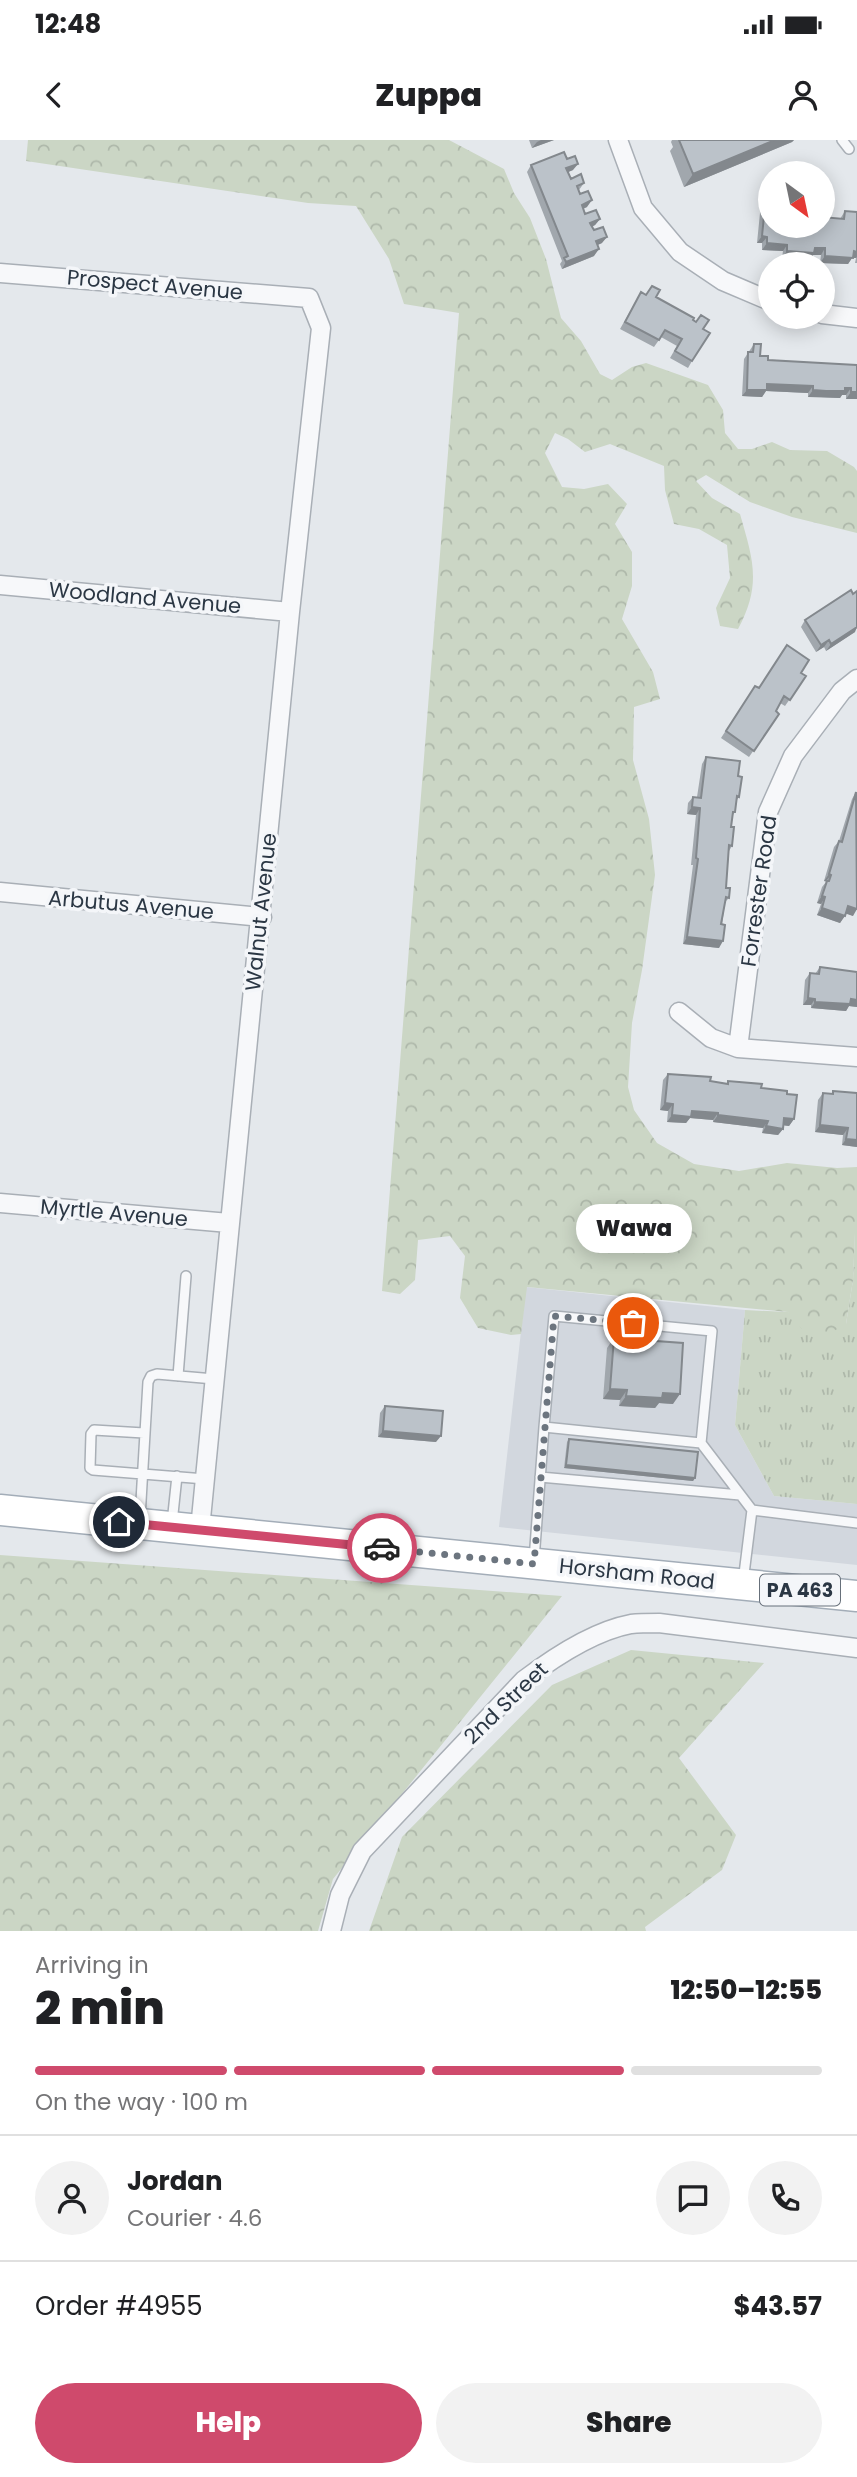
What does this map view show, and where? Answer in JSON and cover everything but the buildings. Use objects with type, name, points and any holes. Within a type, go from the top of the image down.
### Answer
[{"type":"main road","name":"Horsham Road","points":[[0,1510],[857,1596]]},
{"type":"street","points":[[618,140],[643,208],[680,252],[723,281],[758,296]]},
{"type":"street","name":"Prospect Avenue","points":[[0,272],[309,298]]},
{"type":"street","name":"Walnut Avenue","points":[[186,1528],[205,1479],[290,612],[321,328],[309,298]]},
{"type":"street","points":[[835,315],[857,318]]},
{"type":"street","name":"Woodland Avenue","points":[[0,585],[290,612]]},
{"type":"street","name":"Forrester Road","points":[[738,1048],[768,812],[793,756],[842,691],[857,679]]},
{"type":"street","name":"Arbutus Avenue","points":[[0,892],[262,917]]},
{"type":"street","points":[[679,1012],[711,1038],[738,1048],[857,1057]]},
{"type":"street","name":"Myrtle Avenue","points":[[0,1203],[229,1223]]},
{"type":"street","name":"2nd Street","points":[[331,1931],[340,1895],[362,1851],[524,1680],[551,1659],[604,1633],[631,1624],[659,1623],[857,1648]]},
{"type":"lane","points":[[842,140],[849,149]]},
{"type":"lane","points":[[178,1376],[187,1276]]},
{"type":"lane","points":[[534,1564],[554,1316],[712,1331],[701,1443],[740,1495],[752,1510],[857,1523]]},
{"type":"lane","points":[[140,1524],[144,1433],[148,1382],[151,1376],[157,1374],[214,1379]]},
{"type":"lane","points":[[544,1427],[701,1443]]},
{"type":"lane","points":[[144,1433],[94,1430],[91,1434],[89,1464],[93,1470],[205,1479]]},
{"type":"lane","points":[[177,1476],[186,1528]]},
{"type":"lane","points":[[540,1477],[740,1495]]},
{"type":"lane","points":[[743,1585],[752,1510]]},
{"type":"shaded area","points":[[526,1287],[745,1310],[735,1425],[774,1496],[857,1504],[857,1565],[499,1527]]},
{"type":"green space","points":[[28,140],[449,140],[504,169],[514,193],[530,218],[546,259],[561,318],[581,341],[600,374],[612,380],[632,367],[646,363],[708,385],[723,410],[725,433],[738,449],[752,449],[772,442],[790,450],[827,451],[857,471],[857,533],[792,517],[750,502],[706,475],[696,481],[712,498],[740,514],[745,530],[753,585],[746,613],[738,629],[720,626],[716,608],[730,578],[727,545],[699,529],[674,524],[665,490],[664,466],[610,444],[585,452],[555,433],[545,453],[562,487],[584,489],[608,484],[627,504],[615,524],[632,552],[632,586],[622,619],[653,672],[660,699],[634,707],[633,760],[649,819],[655,875],[632,1023],[628,1087],[634,1110],[657,1143],[694,1164],[739,1171],[787,1163],[837,1168],[857,1167],[857,1232],[846,1324],[832,1332],[803,1330],[788,1312],[527,1287],[521,1334],[511,1335],[478,1328],[460,1298],[465,1256],[450,1236],[418,1240],[415,1280],[400,1294],[382,1291],[459,313],[404,304],[389,259],[356,206],[308,203],[26,161]]},
{"type":"green space","points":[[855,1232],[857,1504],[774,1496],[735,1425],[745,1310],[788,1312],[846,1324],[853,1280]]},
{"type":"green space","points":[[0,1555],[562,1596],[333,1879],[318,1931],[0,1931]]},
{"type":"green space","points":[[631,1650],[764,1663],[679,1758],[736,1835],[722,1870],[645,1927],[646,1931],[369,1931],[402,1837],[552,1685]]},
{"type":"way so far","points":[[382,1548],[534,1564],[554,1316],[633,1323]]},
{"type":"place","name":"Wawa","points":[[633,1323]]},
{"type":"route","points":[[119,1522],[382,1548]]}]
